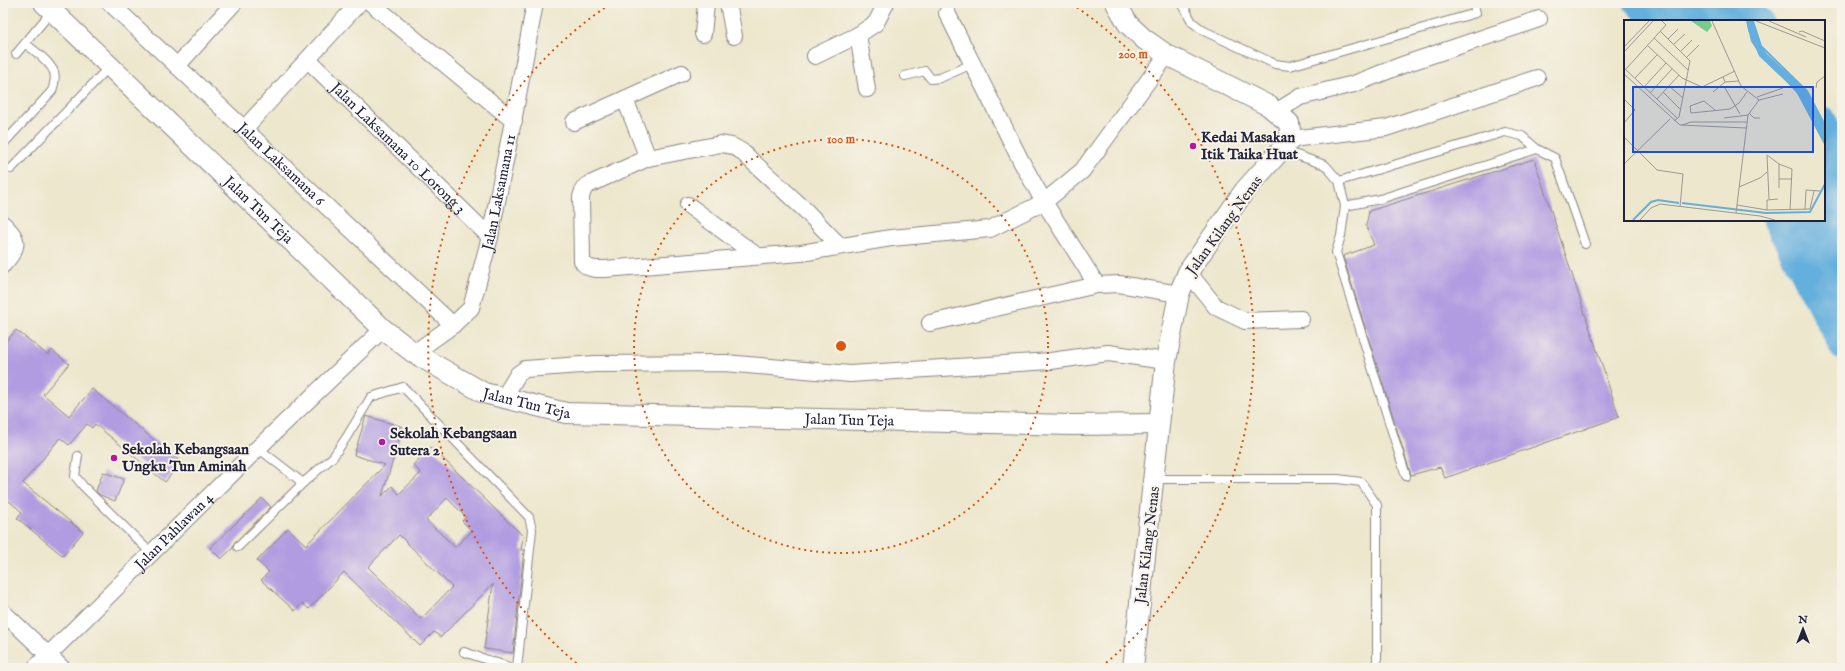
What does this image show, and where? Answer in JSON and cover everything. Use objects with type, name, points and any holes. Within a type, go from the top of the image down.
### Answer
[{"type":"street","name":"Jalan Laksamana 6","points":[[110,3],[453,325]]},
{"type":"street","points":[[177,66],[234,3]]},
{"type":"street","name":"Jalan Laksamana 11","points":[[414,354],[453,325],[471,308],[490,236],[514,121],[535,3]]},
{"type":"street","points":[[703,34],[706,3]]},
{"type":"street","points":[[728,3],[734,36]]},
{"type":"street","points":[[815,56],[858,35],[876,23],[886,3]]},
{"type":"street","points":[[1116,3],[1128,24],[1144,39],[1167,55],[1269,106],[1289,123],[1286,145],[1386,128],[1537,78]]},
{"type":"street","points":[[244,129],[360,4],[514,121]]},
{"type":"street","name":"Jalan Tun Teja","points":[[48,7],[383,329],[414,354],[484,393],[566,413],[1063,424],[1159,424]]},
{"type":"street","points":[[947,13],[1021,161],[1044,202],[1097,285]]},
{"type":"street","points":[[1276,112],[1300,97],[1354,84],[1412,62],[1540,19]]},
{"type":"street","points":[[858,35],[867,89]]},
{"type":"street","points":[[840,246],[803,208],[741,151],[732,146],[713,144],[648,158],[588,185],[584,188],[580,203],[582,258],[586,266],[592,269],[801,252],[840,246],[891,238],[990,228],[1044,202],[1082,171],[1167,55]]},
{"type":"street","name":"Jalan Laksamana 10 Lorong 3","points":[[308,60],[490,236]]},
{"type":"street","points":[[574,122],[682,73]]},
{"type":"street","points":[[625,99],[648,158]]},
{"type":"street","name":"Jalan Kilang Nenas","points":[[1133,668],[1146,541],[1155,479],[1166,361],[1179,294],[1188,272],[1245,190],[1286,145]]},
{"type":"street","points":[[688,204],[757,256]]},
{"type":"street","points":[[3,224],[14,234],[16,241],[13,253],[3,265]]},
{"type":"street","points":[[1188,272],[1216,307],[1245,321],[1301,319]]},
{"type":"street","points":[[930,323],[1097,285],[1119,284],[1179,294]]},
{"type":"street","name":"Jalan Pahlawan 4","points":[[35,668],[258,448],[383,329]]},
{"type":"street","points":[[504,397],[518,374],[525,370],[595,364],[725,363],[850,374],[1051,361],[1108,353],[1166,361]]},
{"type":"street","points":[[3,612],[49,654],[62,668]]},
{"type":"lane","points":[[1182,3],[1192,22],[1204,31],[1275,64],[1290,66],[1476,13],[1473,3]]},
{"type":"lane","points":[[16,54],[25,43],[48,7]]},
{"type":"lane","points":[[3,144],[52,91],[55,81],[54,72],[45,60],[25,43]]},
{"type":"lane","points":[[905,76],[925,71],[931,79],[940,78],[972,64]]},
{"type":"lane","points":[[11,169],[110,66]]},
{"type":"lane","points":[[1339,181],[1505,132],[1522,136],[1537,149],[1555,158],[1585,244]]},
{"type":"lane","points":[[1286,145],[1325,165],[1339,181],[1344,206],[1341,236],[1336,252],[1406,476]]},
{"type":"lane","points":[[1344,206],[1380,199],[1537,149]]},
{"type":"lane","points":[[238,547],[333,457],[371,397],[403,387],[529,517],[532,530],[518,668]]},
{"type":"lane","points":[[258,448],[303,484]]},
{"type":"lane","points":[[78,456],[75,476],[108,512],[152,554]]},
{"type":"lane","points":[[1155,479],[1338,479],[1361,482],[1377,505],[1377,668]]},
{"type":"lane","points":[[464,652],[512,668]]},
{"type":"water","points":[[1636,3],[1744,3],[1760,20],[1652,20]]},
{"type":"water","points":[[1825,122],[1842,154],[1842,348],[1776,221],[1825,221]]},
{"type":"building","points":[[1534,159],[1619,417],[1445,478],[1440,467],[1411,475],[1343,256],[1374,245],[1366,226],[1369,211]]},
{"type":"building","points":[[16,330],[48,355],[52,350],[69,364],[43,394],[69,416],[92,389],[181,462],[165,482],[95,424],[92,428],[87,424],[69,445],[60,438],[23,483],[83,532],[63,556],[17,518],[22,512],[3,496],[3,345]]},
{"type":"building","points":[[366,416],[403,427],[382,496],[392,486],[399,494],[421,473],[413,465],[431,447],[523,536],[521,550],[524,550],[513,653],[484,649],[493,584],[441,637],[434,632],[420,646],[344,572],[309,609],[302,603],[295,611],[261,580],[269,572],[257,561],[288,528],[306,545],[385,465],[354,455]],"holes":[[[447,498],[466,517],[462,521],[472,531],[455,547],[426,520]],[[399,535],[452,587],[421,619],[368,567]]]},
{"type":"building","points":[[103,472],[124,479],[115,501],[100,495],[96,491]]},
{"type":"building","points":[[262,498],[271,507],[234,543],[233,548],[221,559],[210,548]]},
{"type":"waterway","points":[[1636,3],[1652,20]]},
{"type":"waterway","points":[[1744,3],[1760,20]]},
{"type":"waterway","points":[[1825,122],[1842,154]]},
{"type":"waterway","points":[[1776,221],[1842,348]]},
{"type":"place","name":"Kedai Masakan Itik Taika Huat","points":[[1193,146]]},
{"type":"place","name":"Sekolah Kebangsaan Sutera 2","points":[[382,442]]},
{"type":"place","name":"Sekolah Kebangsaan Ungku Tun Aminah","points":[[114,458]]}]
